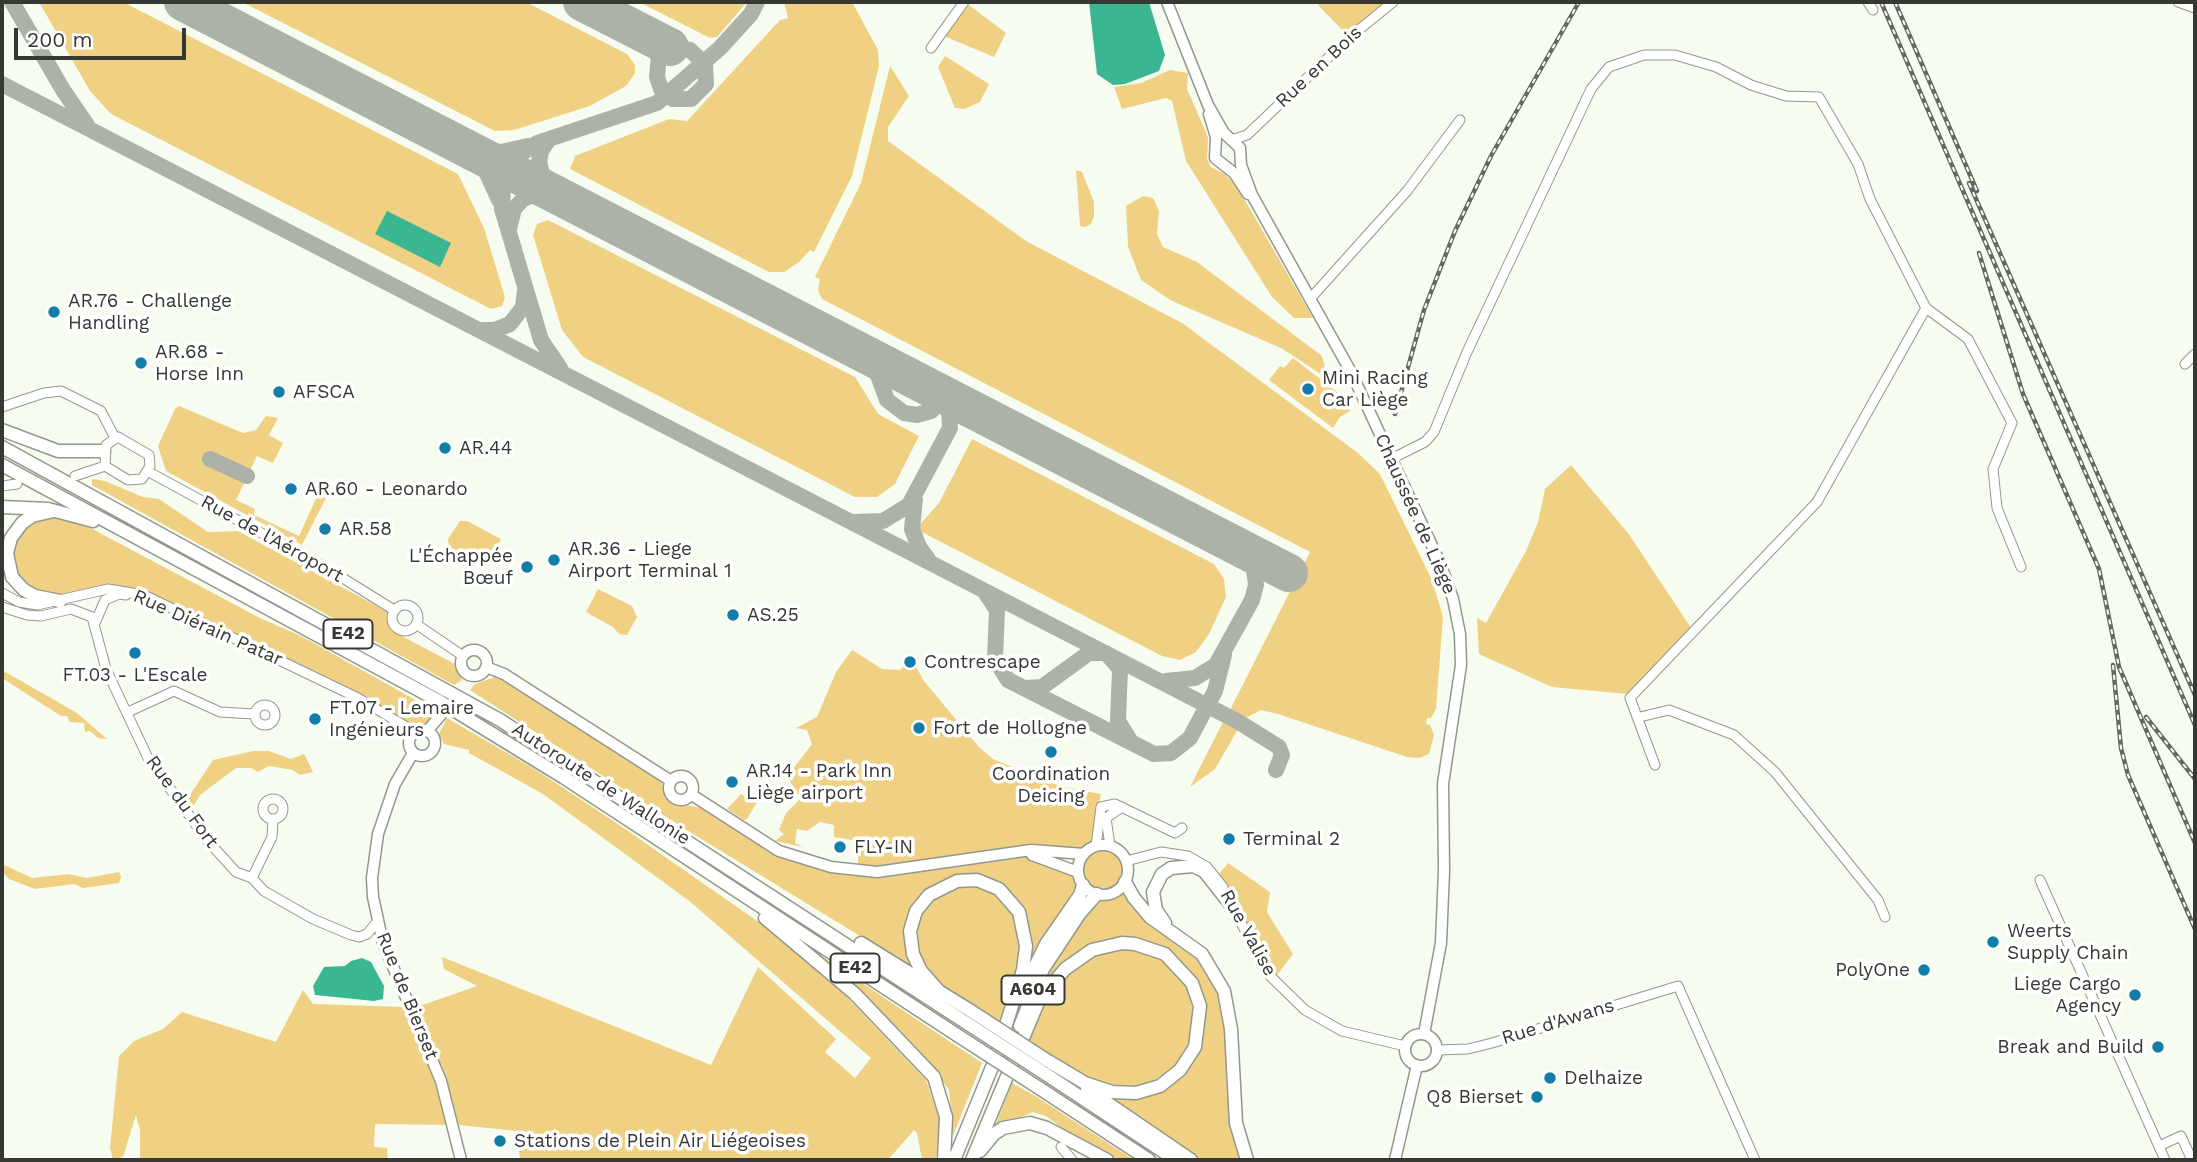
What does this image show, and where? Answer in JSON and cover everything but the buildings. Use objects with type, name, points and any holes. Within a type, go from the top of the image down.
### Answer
[{"type":"highway","points":[[2,430],[58,451],[104,450]]},
{"type":"highway","name":"Autoroute de Wallonie","points":[[2,447],[447,688],[574,766],[802,914],[968,1016],[1046,1067],[1176,1160]]},
{"type":"highway","name":"Autoroute de Wallonie","points":[[2,465],[439,701],[563,777],[1149,1160]]},
{"type":"highway","points":[[2,507],[54,511],[87,521],[107,522]]},
{"type":"highway","points":[[54,511],[32,516],[18,527],[8,545],[8,563],[12,577],[23,590],[35,596],[60,601]]},
{"type":"highway","points":[[1172,932],[1156,910],[1153,892],[1162,874],[1171,868],[1193,866],[1204,871],[1231,905]]},
{"type":"highway","points":[[968,1016],[921,971],[913,954],[910,932],[916,911],[929,895],[957,881],[978,880],[999,889],[1019,912],[1026,946],[1023,970],[997,1055]]},
{"type":"highway","points":[[1125,882],[1139,905],[1202,954],[1224,990],[1231,1029],[1236,1123],[1247,1160]]},
{"type":"highway","name":"A604","points":[[950,1157],[997,1055],[1035,963],[1083,885]]},
{"type":"highway","name":"A604","points":[[983,1142],[1029,999],[1043,969],[1080,913],[1097,894]]},
{"type":"highway","points":[[752,902],[759,914],[855,994],[924,1064],[942,1095],[950,1157]]},
{"type":"highway","points":[[802,914],[814,915],[938,990]]},
{"type":"highway","points":[[997,1100],[1039,1000],[1054,980],[1078,958],[1092,950],[1122,943],[1150,947],[1177,964],[1192,983],[1200,1006],[1199,1036],[1180,1070],[1160,1086],[1126,1094],[1099,1089],[1046,1067]]},
{"type":"highway","points":[[1070,1076],[1191,1160]]},
{"type":"highway","points":[[973,1160],[983,1142],[1003,1128],[1030,1123],[1047,1128],[1107,1160]]},
{"type":"main road","points":[[1168,3],[1208,105],[1217,145],[1215,158],[1226,166],[1235,165],[1241,155],[1238,144],[1231,140],[1208,105]]},
{"type":"main road","points":[[1217,145],[1223,140],[1231,140]]},
{"type":"main road","name":"Chaussée de Liège","points":[[1241,155],[1252,195]]},
{"type":"main road","name":"Chaussée de Liège","points":[[1226,166],[1252,195],[1351,372],[1446,577],[1456,610],[1461,646],[1458,690],[1443,784],[1441,943],[1424,1034]]},
{"type":"main road","name":"Rue de l'Aéroport","points":[[463,656],[472,651],[482,653],[486,667],[505,674],[670,781],[670,792],[674,798],[682,800],[692,795],[779,851],[831,867],[877,872],[1031,850],[1084,854]]},
{"type":"main road","points":[[463,656],[462,669],[469,675],[479,675],[486,667]]},
{"type":"main road","points":[[463,686],[469,675]]},
{"type":"main road","name":"Rue de Bierset","points":[[441,715],[427,732],[434,738],[432,751],[423,756],[413,753],[395,784],[378,834],[372,878],[377,922],[388,958],[441,1081],[461,1160]]},
{"type":"main road","points":[[413,753],[412,735],[427,732]]},
{"type":"main road","points":[[670,781],[676,776],[687,777],[693,785],[692,795]]},
{"type":"main road","points":[[1096,846],[1110,846],[1126,861],[1125,882],[1113,893],[1097,894],[1083,885],[1078,872],[1084,854],[1096,846]]},
{"type":"main road","name":"Rue de l'Aéroport","points":[[1013,853],[1046,858],[1078,872]]},
{"type":"main road","points":[[1424,1034],[1433,1040],[1437,1051],[1433,1060],[1418,1065],[1409,1060],[1405,1046],[1412,1036],[1424,1034]]},
{"type":"main road","points":[[1395,1160],[1418,1065]]},
{"type":"street","points":[[931,48],[964,2]]},
{"type":"street","name":"Rue en Bois","points":[[1231,140],[1247,135],[1350,37],[1393,2]]},
{"type":"street","points":[[2178,2],[2195,8]]},
{"type":"street","points":[[1391,459],[1425,442],[1434,432],[1467,352],[1591,89],[1609,67],[1644,55],[1675,55],[1716,67],[1751,85],[1786,96],[1819,97],[1858,164],[1870,199],[1926,308],[1968,339],[2012,423],[1993,469],[1997,508],[2021,567]]},
{"type":"street","points":[[1310,299],[1407,191],[1460,120]]},
{"type":"street","name":"Rue en Bois","points":[[1241,155],[1247,135]]},
{"type":"street","points":[[1655,765],[1640,717],[1630,698],[1817,502],[1926,308]]},
{"type":"street","points":[[2185,364],[2195,354]]},
{"type":"street","points":[[2,407],[44,393],[61,391],[101,411],[115,438]]},
{"type":"street","points":[[75,476],[105,466],[133,481],[142,479],[149,472],[151,462],[147,452],[121,437],[115,438],[104,450],[105,466]]},
{"type":"street","name":"Rue de l'Aéroport","points":[[149,472],[343,578],[394,610]]},
{"type":"street","points":[[2,486],[18,484]]},
{"type":"street","name":"Rue Diérain Patar","points":[[2,593],[32,604],[60,601],[108,589],[130,591],[158,601],[358,698],[404,725],[412,735]]},
{"type":"street","points":[[95,622],[100,606],[110,597],[119,594],[147,602],[158,601]]},
{"type":"street","name":"Rue de l'Aéroport","points":[[402,605],[410,606],[417,614],[416,624],[404,631],[396,627],[392,619],[394,610],[402,605]]},
{"type":"street","points":[[2,607],[20,614],[41,616],[79,610],[92,617],[95,622]]},
{"type":"street","name":"Rue du Fort","points":[[95,622],[106,669],[157,772],[207,840],[236,872],[252,878],[264,891],[313,919],[351,935],[359,937],[367,934],[377,922]]},
{"type":"street","name":"Rue de l'Aéroport","points":[[416,624],[463,656]]},
{"type":"street","points":[[128,712],[174,691],[220,712],[255,714]]},
{"type":"street","points":[[1640,717],[1669,710],[1734,735],[1775,772],[1878,900],[1885,917]]},
{"type":"street","points":[[1096,846],[1101,807],[1115,804],[1175,833],[1182,828]]},
{"type":"street","points":[[1110,846],[1107,818],[1122,807]]},
{"type":"street","points":[[252,878],[272,837],[273,819]]},
{"type":"street","name":"Rue Valise","points":[[1126,861],[1152,853],[1188,856],[1215,874],[1268,974],[1304,1010],[1342,1031],[1405,1046]]},
{"type":"street","points":[[2040,880],[2165,1160]]},
{"type":"street","name":"Rue d'Awans","points":[[1437,1051],[1492,1043],[1678,986],[1755,1160]]},
{"type":"street","points":[[2159,1146],[2181,1136],[2192,1160]]},
{"type":"street","points":[[1061,1147],[1072,1160]]},
{"type":"shaded area","points":[[39,2],[123,2],[458,174],[484,228],[505,297],[502,306],[491,309],[111,114],[90,91]]},
{"type":"shaded area","points":[[242,2],[526,2],[627,54],[635,65],[635,73],[626,86],[590,106],[514,130],[495,131]]},
{"type":"shaded area","points":[[639,2],[747,2],[717,37],[710,38]]},
{"type":"shaded area","points":[[784,2],[852,2],[878,50],[879,66],[852,176],[814,252],[810,250],[784,272],[769,272],[570,169],[575,156],[669,119],[687,121],[780,20],[788,18]]},
{"type":"shaded area","points":[[1089,2],[1149,2],[1165,55],[1159,71],[1125,84],[1113,85],[1097,74]]},
{"type":"shaded area","points":[[1321,2],[1385,2],[1347,35],[1318,5]]},
{"type":"shaded area","points":[[969,5],[1006,33],[994,57],[944,36]]},
{"type":"shaded area","points":[[945,56],[989,84],[980,102],[964,109],[955,108],[938,67]]},
{"type":"shaded area","points":[[890,66],[909,96],[888,127],[888,141],[1026,241],[1182,323],[1358,453],[1380,474],[1432,580],[1443,617],[1436,709],[1431,718],[1427,718],[1426,724],[1430,725],[1434,735],[1429,754],[1419,758],[1407,757],[1278,714],[1261,710],[1244,719],[1230,710],[1310,552],[822,299],[818,290],[820,279],[815,277],[861,183]]},
{"type":"shaded area","points":[[1170,70],[1188,73],[1187,89],[1208,137],[1207,159],[1211,167],[1225,174],[1239,190],[1313,318],[1294,318],[1272,297],[1186,161],[1172,101],[1166,98],[1122,109],[1114,87],[1141,83]]},
{"type":"shaded area","points":[[1076,170],[1082,172],[1094,202],[1094,217],[1090,225],[1084,227],[1080,226]]},
{"type":"shaded area","points":[[1143,196],[1153,198],[1159,211],[1157,234],[1163,247],[1197,262],[1322,356],[1328,379],[1283,349],[1170,300],[1141,280],[1128,247],[1126,206]]},
{"type":"shaded area","points":[[387,211],[451,243],[440,267],[375,234]]},
{"type":"shaded area","points":[[548,220],[855,377],[878,414],[919,436],[895,484],[877,497],[855,497],[583,357],[562,330],[533,235],[537,224]]},
{"type":"shaded area","name":"Mini Racing Car Liège","points":[[1293,358],[1350,402],[1350,411],[1340,417],[1333,428],[1269,380],[1280,366],[1284,368]]},
{"type":"shaded area","points":[[179,406],[243,433],[256,430],[266,416],[278,418],[269,435],[283,443],[273,463],[257,456],[236,500],[255,509],[254,515],[299,536],[319,492],[327,496],[302,545],[166,471],[158,446],[175,409]]},
{"type":"shaded area","points":[[972,439],[1214,564],[1224,579],[1226,597],[1209,634],[1196,652],[1180,660],[1162,656],[916,529],[939,503]]},
{"type":"shaded area","points":[[1571,465],[1628,533],[1691,628],[1628,694],[1552,687],[1479,654],[1477,618],[1486,623],[1526,551],[1538,522],[1545,489]]},
{"type":"shaded area","points":[[92,479],[105,481],[143,497],[159,499],[208,532],[238,531],[388,612],[388,623],[396,633],[455,664],[462,680],[454,685],[92,485]]},
{"type":"shaded area","points":[[56,516],[83,524],[260,618],[301,636],[437,712],[424,727],[414,726],[277,654],[163,599],[131,588],[93,587],[61,596],[25,588],[11,564],[11,547],[28,522]]},
{"type":"shaded area","points":[[460,521],[467,521],[501,539],[489,563],[461,548],[454,551],[449,547],[448,539]]},
{"type":"shaded area","points":[[598,589],[632,606],[637,617],[627,635],[619,634],[613,627],[586,612]]},
{"type":"shaded area","points":[[852,650],[882,669],[900,670],[908,663],[915,665],[924,681],[979,747],[993,759],[1062,787],[1101,794],[1091,842],[1081,850],[1049,848],[893,867],[858,867],[858,841],[834,837],[834,825],[820,822],[807,831],[797,829],[795,843],[803,847],[775,841],[784,834],[779,830],[786,813],[801,798],[789,780],[790,773],[812,744],[807,730],[796,728],[817,717],[836,672]]},
{"type":"shaded area","points":[[2,670],[77,713],[107,739],[98,738],[90,731],[85,732],[84,723],[70,722],[67,716],[61,716],[2,678]]},
{"type":"shaded area","points":[[495,677],[504,679],[660,778],[667,797],[673,803],[703,808],[763,847],[795,862],[834,872],[1017,856],[1040,859],[1073,871],[1079,885],[1036,957],[1031,955],[1031,936],[1026,914],[1013,894],[993,880],[979,876],[966,874],[944,879],[924,892],[905,933],[908,957],[914,969],[685,829],[470,690],[475,684]]},
{"type":"shaded area","points":[[447,718],[533,768],[615,822],[763,925],[828,977],[926,1080],[939,1118],[940,1141],[935,1160],[922,1160],[917,1133],[914,1130],[888,1160],[520,1160],[517,1131],[459,1125],[414,1008],[477,986],[444,969],[442,957],[711,1065],[758,967],[836,1039],[825,1052],[855,1078],[871,1058],[688,900],[543,794],[469,753],[469,750],[444,744],[439,734]]},
{"type":"shaded area","points":[[1224,720],[1238,729],[1215,769],[1190,787]]},
{"type":"shaded area","points":[[253,751],[269,751],[291,759],[304,754],[313,772],[300,775],[293,770],[269,766],[258,772],[251,768],[236,768],[200,795],[192,809],[186,801],[213,760]]},
{"type":"shaded area","points":[[765,780],[767,785],[747,819],[744,820],[727,809],[741,794],[752,801]]},
{"type":"shaded area","points":[[1103,849],[1111,850],[1117,855],[1122,861],[1122,877],[1117,883],[1111,888],[1103,889],[1095,888],[1089,883],[1084,877],[1083,869],[1084,861],[1089,855],[1095,850]]},
{"type":"shaded area","points":[[1228,863],[1270,892],[1267,912],[1293,954],[1275,978],[1219,874]]},
{"type":"shaded area","points":[[2,864],[32,878],[69,874],[87,878],[119,872],[121,877],[119,883],[83,888],[74,884],[35,889],[9,879],[2,871]]},
{"type":"shaded area","points":[[974,885],[993,891],[1014,913],[1021,941],[1017,972],[1000,1022],[943,985],[926,969],[915,941],[917,921],[928,902],[954,886]]},
{"type":"shaded area","points":[[1124,890],[1189,947],[1218,980],[1245,1160],[1197,1160],[1107,1097],[1153,1093],[1201,1042],[1204,1021],[1189,971],[1180,961],[1167,951],[1120,939],[1040,992],[1042,980],[1071,931],[1100,898]]},
{"type":"shaded area","points":[[811,949],[982,1063],[953,1136],[949,1090],[931,1064],[864,995]]},
{"type":"shaded area","points":[[1124,949],[1138,950],[1162,960],[1186,985],[1194,1014],[1192,1035],[1178,1064],[1160,1079],[1136,1087],[1110,1087],[1083,1077],[1028,1040],[1044,1004],[1070,971],[1092,957]]},
{"type":"shaded area","points":[[362,958],[371,962],[384,986],[383,999],[374,1001],[315,995],[313,986],[324,967],[345,966]]},
{"type":"shaded area","points":[[303,990],[313,1004],[406,1007],[429,1064],[448,1125],[375,1124],[374,1147],[387,1148],[388,1160],[140,1160],[140,1130],[136,1115],[123,1157],[113,1160],[110,1148],[119,1056],[134,1041],[163,1029],[182,1012],[276,1042]]},
{"type":"shaded area","points":[[1012,1083],[1134,1160],[1120,1160],[1070,1134],[1046,1116],[1033,1112],[994,1129]]},
{"type":"taxiway","points":[[12,2],[63,90],[87,125]]},
{"type":"taxiway","points":[[560,368],[541,340],[502,209],[503,189],[510,169],[521,154],[537,143],[657,103],[720,48],[751,14],[757,2]]},
{"type":"taxiway","points":[[636,29],[652,41],[660,54]]},
{"type":"taxiway","points":[[656,45],[659,55],[657,77],[661,89],[673,99],[691,99],[706,84],[705,64],[690,50],[671,47]]},
{"type":"taxiway","points":[[2,84],[1237,721],[1279,747],[1282,755],[1276,770]]},
{"type":"taxiway","points":[[448,138],[483,165],[499,200]]},
{"type":"taxiway","points":[[549,139],[541,151],[539,162],[544,181],[554,192]]},
{"type":"taxiway","points":[[470,149],[501,152],[528,146]]},
{"type":"taxiway","points":[[509,229],[514,209],[523,199],[538,193],[554,192]]},
{"type":"taxiway","points":[[482,330],[495,330],[510,324],[523,307],[525,291]]},
{"type":"taxiway","points":[[858,349],[875,367],[887,400],[904,413],[917,415],[931,411],[941,400],[943,387]]},
{"type":"taxiway","points":[[861,351],[898,360]]},
{"type":"taxiway","points":[[855,522],[883,521],[909,505],[950,428],[949,410],[940,395],[885,363]]},
{"type":"taxiway","points":[[210,459],[247,476]]},
{"type":"taxiway","points":[[915,499],[912,529],[919,547],[928,559]]},
{"type":"taxiway","points":[[1166,681],[1195,678],[1216,665],[1252,600],[1256,585],[1254,569],[1243,551],[1188,519]]},
{"type":"taxiway","points":[[985,592],[997,610],[995,659],[1008,680],[1154,754],[1171,753],[1190,738],[1215,691],[1224,655]]},
{"type":"taxiway","points":[[1025,688],[1042,687],[1089,653],[1106,653],[1120,669],[1118,721],[1131,742]]},
{"type":"runway","points":[[183,2],[1289,573]]},
{"type":"runway","points":[[582,2],[670,47]]},
{"type":"railway","points":[[1395,414],[1424,310],[1455,231],[1491,156],[1579,2]]},
{"type":"railway","points":[[1881,2],[2195,725]]},
{"type":"railway","points":[[1895,2],[1977,191]]},
{"type":"railway","points":[[1969,183],[2195,695]]},
{"type":"railway","points":[[1979,253],[2023,394],[2099,569],[2119,667],[2195,843]]},
{"type":"railway","points":[[2113,665],[2121,748],[2128,775],[2195,929]]},
{"type":"railway","points":[[2146,717],[2195,779]]},
{"type":"place","name":"AR.76 - Challenge Handling","points":[[54,312]]},
{"type":"place","name":"AR.68 - Horse Inn","points":[[141,363]]},
{"type":"place","name":"Mini Racing Car Liège","points":[[1308,389]]},
{"type":"place","name":"AFSCA","points":[[279,392]]},
{"type":"place","name":"AR.44","points":[[445,448]]},
{"type":"place","name":"AR.60 - Leonardo","points":[[291,489]]},
{"type":"place","name":"AR.58","points":[[325,529]]},
{"type":"place","name":"AR.36 - Liege Airport Terminal 1","points":[[554,560]]},
{"type":"place","name":"L'Échappée Bœuf","points":[[527,567]]},
{"type":"place","name":"AS.25","points":[[733,615]]},
{"type":"place","name":"FT.03 - L'Escale","points":[[135,653]]},
{"type":"place","name":"Contrescape","points":[[910,662]]},
{"type":"place","name":"FT.07 - Lemaire Ingénieurs","points":[[315,719]]},
{"type":"place","name":"Fort de Hollogne","points":[[919,728]]},
{"type":"place","name":"Coordination Deicing","points":[[1051,752]]},
{"type":"place","name":"AR.14 - Park Inn Liège airport","points":[[732,782]]},
{"type":"place","name":"Terminal 2","points":[[1229,839]]},
{"type":"place","name":"FLY-IN","points":[[840,847]]},
{"type":"place","name":"Weerts Supply Chain","points":[[1993,942]]},
{"type":"place","name":"PolyOne","points":[[1924,970]]},
{"type":"place","name":"Liege Cargo Agency","points":[[2135,995]]},
{"type":"place","name":"Break and Build","points":[[2158,1047]]},
{"type":"place","name":"Delhaize","points":[[1550,1078]]},
{"type":"place","name":"Q8 Bierset","points":[[1537,1097]]},
{"type":"place","name":"Stations de Plein Air Liégeoises","points":[[500,1141]]}]
